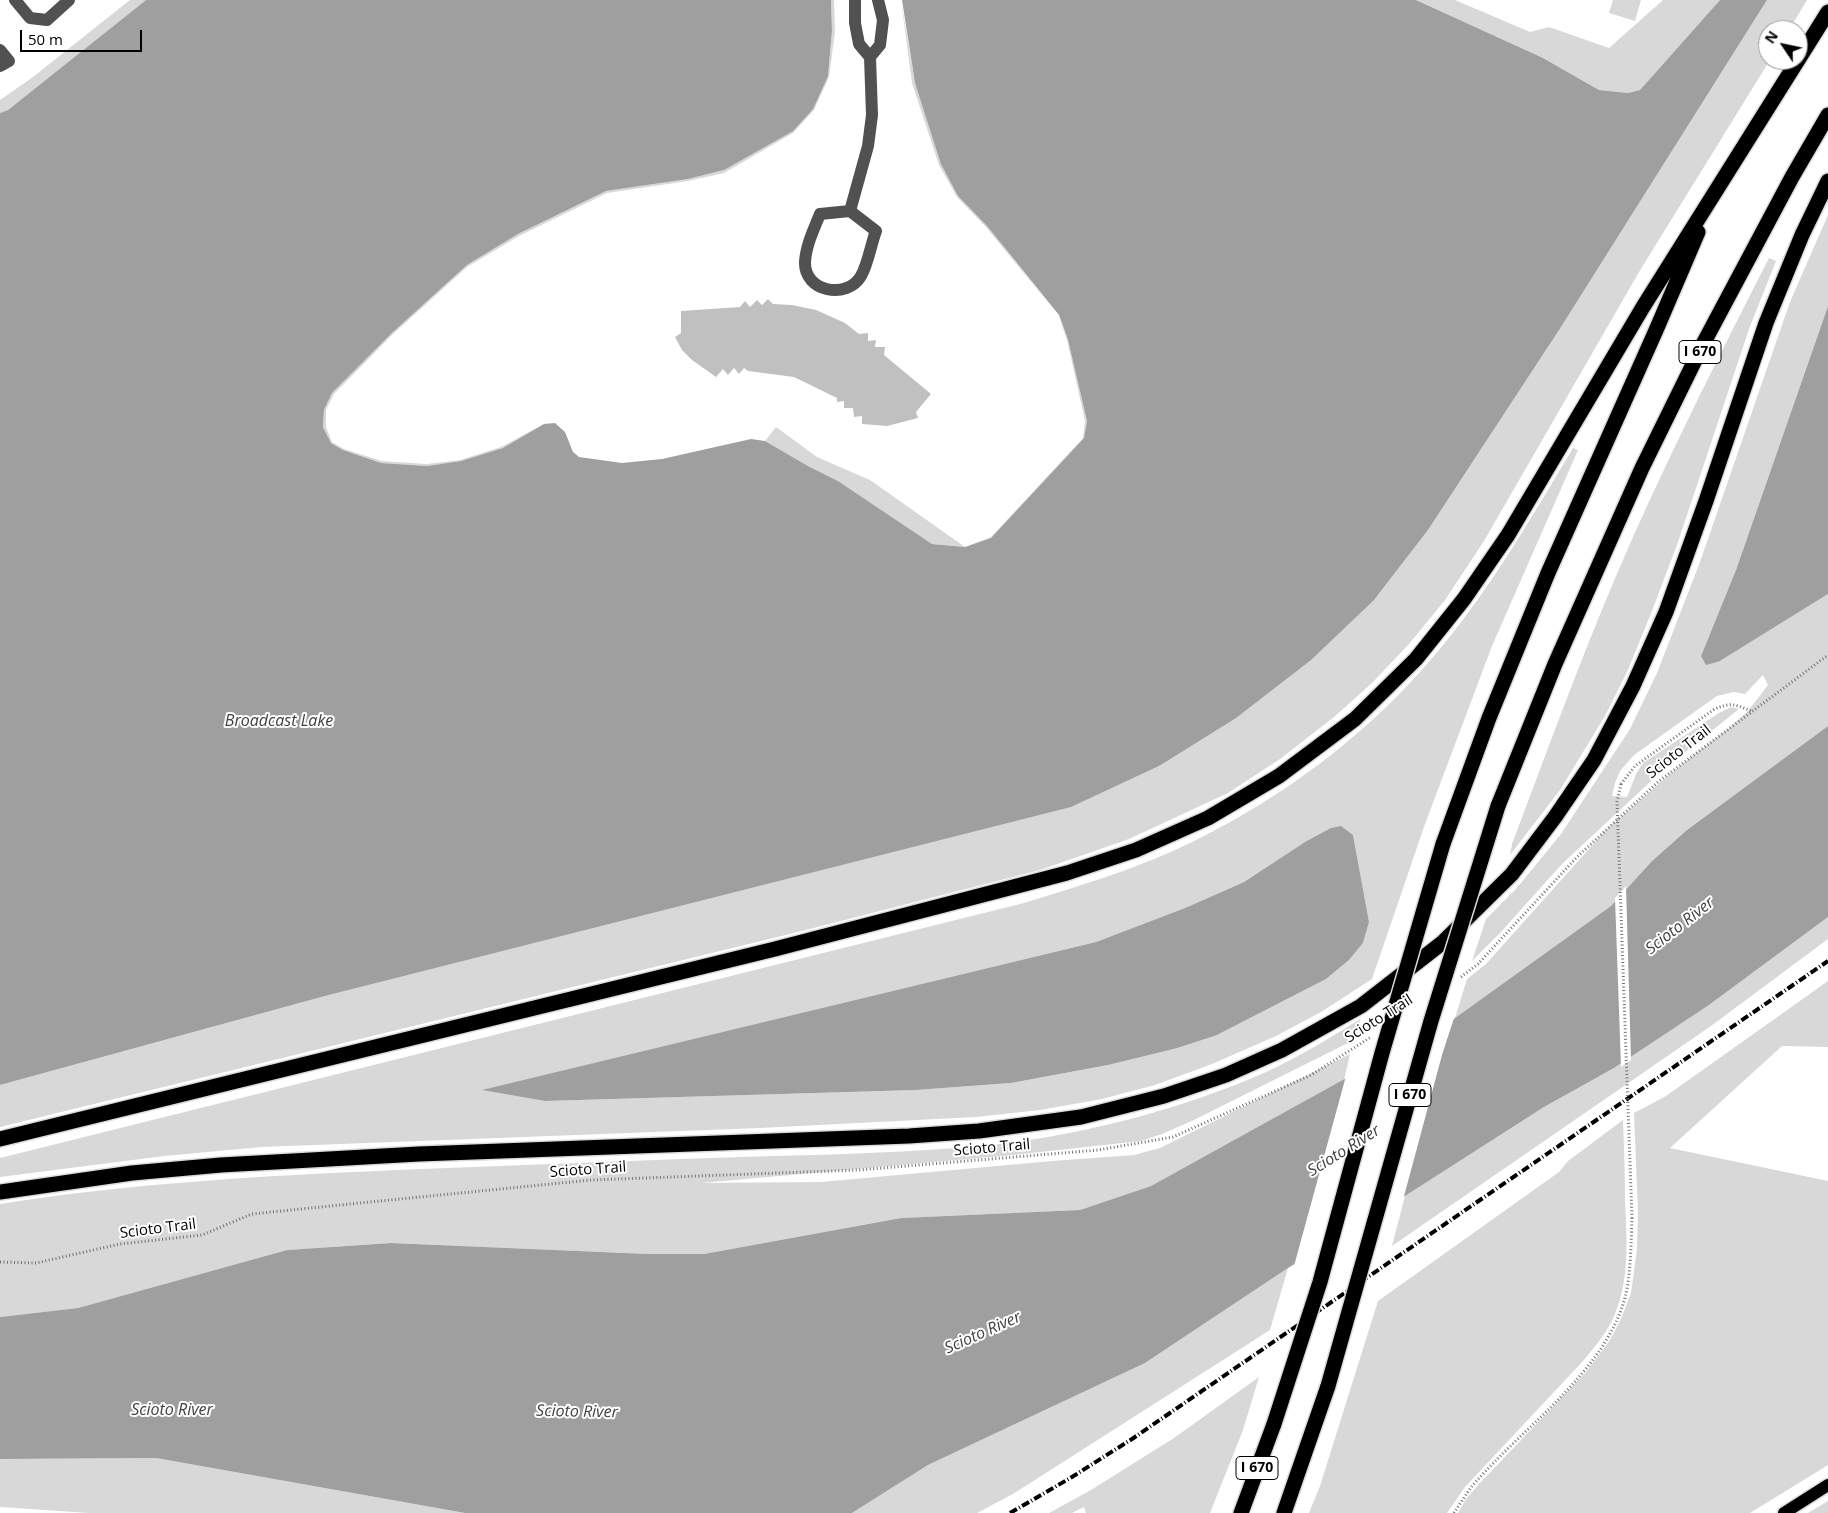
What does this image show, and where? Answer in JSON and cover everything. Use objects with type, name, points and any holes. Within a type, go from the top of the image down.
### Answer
[{"type":"highway","name":"I 670","points":[[1808,44],[1828,12]]},
{"type":"highway","name":"I 670","points":[[1241,1513],[1274,1424],[1320,1282],[1382,1053],[1443,844],[1489,718],[1548,574],[1717,188],[1792,70]]},
{"type":"highway","name":"I 670","points":[[1284,1513],[1328,1386],[1431,1021],[1498,806],[1555,664],[1642,468],[1738,278],[1792,177],[1828,115]]},
{"type":"highway","points":[[0,1192],[132,1173],[230,1164],[419,1154],[890,1137],[979,1131],[1081,1117],[1164,1096],[1226,1075],[1282,1050],[1361,1006],[1442,943],[1512,874],[1555,818],[1594,760],[1633,686],[1666,612],[1766,324],[1802,235],[1828,181]]},
{"type":"highway","points":[[0,1139],[952,904],[1068,873],[1136,850],[1208,818],[1279,776],[1355,719],[1416,659],[1464,600],[1508,535],[1642,307],[1717,188]]},
{"type":"main road","points":[[1784,1513],[1828,1486]]},
{"type":"lane","points":[[15,0],[30,18],[47,20],[69,0]]},
{"type":"lane","points":[[850,211],[868,146],[872,115],[870,57],[860,44],[855,23],[855,0]]},
{"type":"lane","points":[[870,57],[880,45],[883,20],[878,0]]},
{"type":"lane","points":[[0,50],[9,61],[0,66]]},
{"type":"lane","points":[[850,211],[876,231],[861,276],[848,288],[834,291],[822,288],[809,278],[805,263],[809,242],[820,214],[850,211]]},
{"type":"path","name":"Scioto Trail","points":[[1455,982],[1478,964],[1577,857],[1659,781],[1828,655]]},
{"type":"path","points":[[1454,1513],[1473,1486],[1586,1370],[1608,1337],[1625,1298],[1631,1251],[1632,1218],[1617,802],[1622,784],[1635,766],[1713,710],[1725,704],[1739,706],[1751,711]]},
{"type":"path","name":"Scioto Trail","points":[[0,1262],[36,1263],[120,1244],[202,1235],[252,1214],[360,1202],[591,1180],[859,1170],[1098,1150],[1173,1137],[1310,1075],[1376,1035]]},
{"type":"shaded area","points":[[130,0],[146,0],[8,110],[0,113],[0,100],[33,77]]},
{"type":"shaded area","points":[[831,0],[834,0],[835,32],[829,77],[814,110],[793,133],[724,173],[688,181],[607,193],[519,236],[467,267],[393,334],[334,394],[326,410],[326,427],[332,442],[344,449],[382,461],[427,464],[460,460],[501,447],[544,424],[555,423],[545,424],[503,448],[461,461],[427,466],[381,463],[343,450],[331,443],[323,427],[324,410],[332,393],[392,333],[467,265],[518,234],[606,191],[688,179],[724,170],[828,76],[832,31]]},
{"type":"shaded area","points":[[901,0],[915,83],[958,196],[987,226],[1058,315],[986,227],[957,197],[939,165],[912,83]]},
{"type":"shaded area","points":[[1416,0],[1455,0],[1530,32],[1549,27],[1609,48],[1663,0],[1720,0],[1640,90],[1628,93],[1599,90],[1543,58]]},
{"type":"shaded area","points":[[1613,0],[1641,0],[1635,21],[1609,13]]},
{"type":"shaded area","points":[[1767,0],[1807,0],[1795,20],[1758,20],[1758,70],[1764,70],[1639,272],[1484,541],[1445,600],[1409,644],[1372,683],[1334,717],[1280,759],[1228,793],[1129,839],[1040,870],[802,931],[0,1127],[0,1085],[325,996],[1070,807],[1159,766],[1374,600],[1428,530],[1561,327]]},
{"type":"shaded area","points":[[1828,215],[1828,306],[1736,570],[1701,656],[1720,661],[1828,594],[1828,726],[1687,830],[1652,861],[1611,906],[1455,1018],[1467,979],[1486,964],[1605,831],[1672,772],[1748,711],[1768,685],[1763,675],[1745,694],[1734,692],[1717,696],[1634,755],[1620,771],[1612,796],[1627,797],[1636,774],[1643,763],[1719,713],[1731,707],[1739,709],[1663,770],[1562,864],[1472,961],[1486,919],[1516,889],[1561,834],[1630,729],[1657,673],[1700,562],[1790,302]]},
{"type":"shaded area","points":[[1769,258],[1776,261],[1749,329],[1677,545],[1627,672],[1605,716],[1560,790],[1510,855],[1512,844],[1585,651],[1616,575],[1682,432]]},
{"type":"shaded area","points":[[1058,315],[1068,340],[1087,421],[1084,438],[991,538],[965,547],[991,537],[1083,438],[1085,421],[1067,340]]},
{"type":"shaded area","points":[[776,427],[817,457],[870,480],[965,547],[932,544],[838,481],[765,441]]},
{"type":"shaded area","points":[[1573,448],[1578,450],[1492,646],[1425,824],[1372,979],[1321,1012],[1276,1036],[1212,1064],[1155,1085],[1102,1099],[1040,1110],[976,1117],[760,1128],[262,1147],[164,1156],[0,1177],[0,1158],[1024,903],[1110,875],[1174,851],[1225,825],[1286,788],[1343,745],[1396,697],[1442,646],[1483,592]],"holes":[[[1353,835],[1369,922],[1363,943],[1349,960],[1326,979],[1217,1035],[1108,1065],[1011,1083],[916,1090],[545,1101],[484,1090],[1096,942],[1185,908],[1244,882],[1305,842]]]},
{"type":"shaded area","points":[[1828,917],[1828,939],[1711,1026],[1392,1246],[1405,1196],[1544,1107],[1614,1068],[1709,1005]]},
{"type":"shaded area","points":[[1828,981],[1828,1047],[1782,1046],[1670,1148],[1828,1181],[1828,1465],[1750,1513],[1458,1513],[1466,1499],[1480,1483],[1586,1372],[1610,1340],[1621,1319],[1631,1293],[1637,1249],[1638,1213],[1634,1113],[1666,1096]]},
{"type":"shaded area","points":[[1360,1019],[1356,1039],[1194,1120],[1141,1141],[1013,1155],[701,1183],[821,1182],[1134,1155],[1160,1148],[1350,1054],[1344,1080],[1151,1186],[1080,1210],[901,1218],[704,1254],[648,1254],[391,1243],[287,1250],[78,1308],[0,1317],[0,1204],[98,1191],[247,1178],[346,1172],[868,1153],[943,1149],[1015,1142],[1049,1137],[1118,1122],[1218,1092],[1293,1059]]},
{"type":"shaded area","points":[[1623,1120],[1627,1247],[1625,1277],[1618,1307],[1612,1321],[1606,1332],[1583,1361],[1465,1487],[1447,1513],[1309,1513],[1320,1486],[1378,1301],[1559,1172],[1568,1161]]},
{"type":"shaded area","points":[[1288,1268],[1270,1330],[1013,1494],[977,1513],[852,1513],[928,1465],[1145,1363]]},
{"type":"shaded area","points":[[1259,1377],[1243,1430],[1210,1513],[1086,1513],[1084,1507],[1072,1513],[1049,1513],[1091,1490],[1174,1438]]},
{"type":"shaded area","points":[[156,1458],[465,1513],[89,1513],[0,1507],[0,1459]]},
{"type":"shaded area","points":[[1828,1501],[1828,1513],[1808,1513]]},
{"type":"water","name":"Broadcast Lake","points":[[146,0],[831,0],[832,31],[828,76],[813,109],[793,131],[724,170],[688,179],[606,191],[518,234],[467,265],[392,333],[332,393],[324,410],[323,427],[331,443],[343,450],[381,463],[427,466],[461,461],[503,448],[544,424],[555,423],[565,432],[573,452],[579,457],[622,463],[662,459],[751,439],[765,441],[838,481],[932,544],[965,547],[991,538],[1084,438],[1087,421],[1068,340],[1059,315],[987,226],[958,196],[941,164],[915,83],[902,0],[1416,0],[1543,58],[1599,90],[1628,93],[1640,90],[1720,0],[1767,0],[1561,327],[1428,530],[1374,600],[1311,660],[1236,718],[1159,766],[1071,807],[325,996],[0,1085],[0,113],[8,110]]},
{"type":"water","points":[[1828,306],[1828,594],[1720,661],[1706,665],[1701,656],[1736,570]]},
{"type":"water","name":"Scioto River","points":[[1828,726],[1828,917],[1709,1005],[1614,1068],[1544,1107],[1288,1268],[1145,1363],[928,1465],[852,1513],[465,1513],[156,1458],[0,1459],[0,1317],[78,1308],[287,1250],[391,1243],[648,1254],[704,1254],[901,1218],[1080,1210],[1151,1186],[1455,1018],[1611,906],[1652,861],[1687,830]]},
{"type":"water","points":[[1341,826],[1353,835],[1369,922],[1363,943],[1349,960],[1326,979],[1217,1035],[1177,1048],[1108,1065],[1011,1083],[916,1090],[545,1101],[482,1090],[1096,942],[1185,908],[1244,882],[1305,842],[1331,828]]},
{"type":"pier","points":[[1626,886],[1631,1060],[1621,1067],[1615,898]]},
{"type":"pier","points":[[1455,1015],[1442,1055],[1403,1200],[1294,1266],[1346,1076]]},
{"type":"building","points":[[768,299],[773,304],[792,305],[816,310],[845,323],[859,334],[868,333],[868,341],[876,340],[875,347],[885,347],[884,355],[931,394],[916,412],[918,418],[887,426],[862,424],[862,416],[854,417],[853,408],[844,408],[844,401],[837,402],[837,398],[794,377],[748,371],[744,368],[739,374],[734,368],[728,375],[723,369],[716,377],[692,360],[682,350],[675,337],[681,333],[681,311],[740,307],[745,301],[750,307],[757,300],[762,305]]},
{"type":"railway","points":[[1010,1513],[1132,1439],[1828,961]]}]
